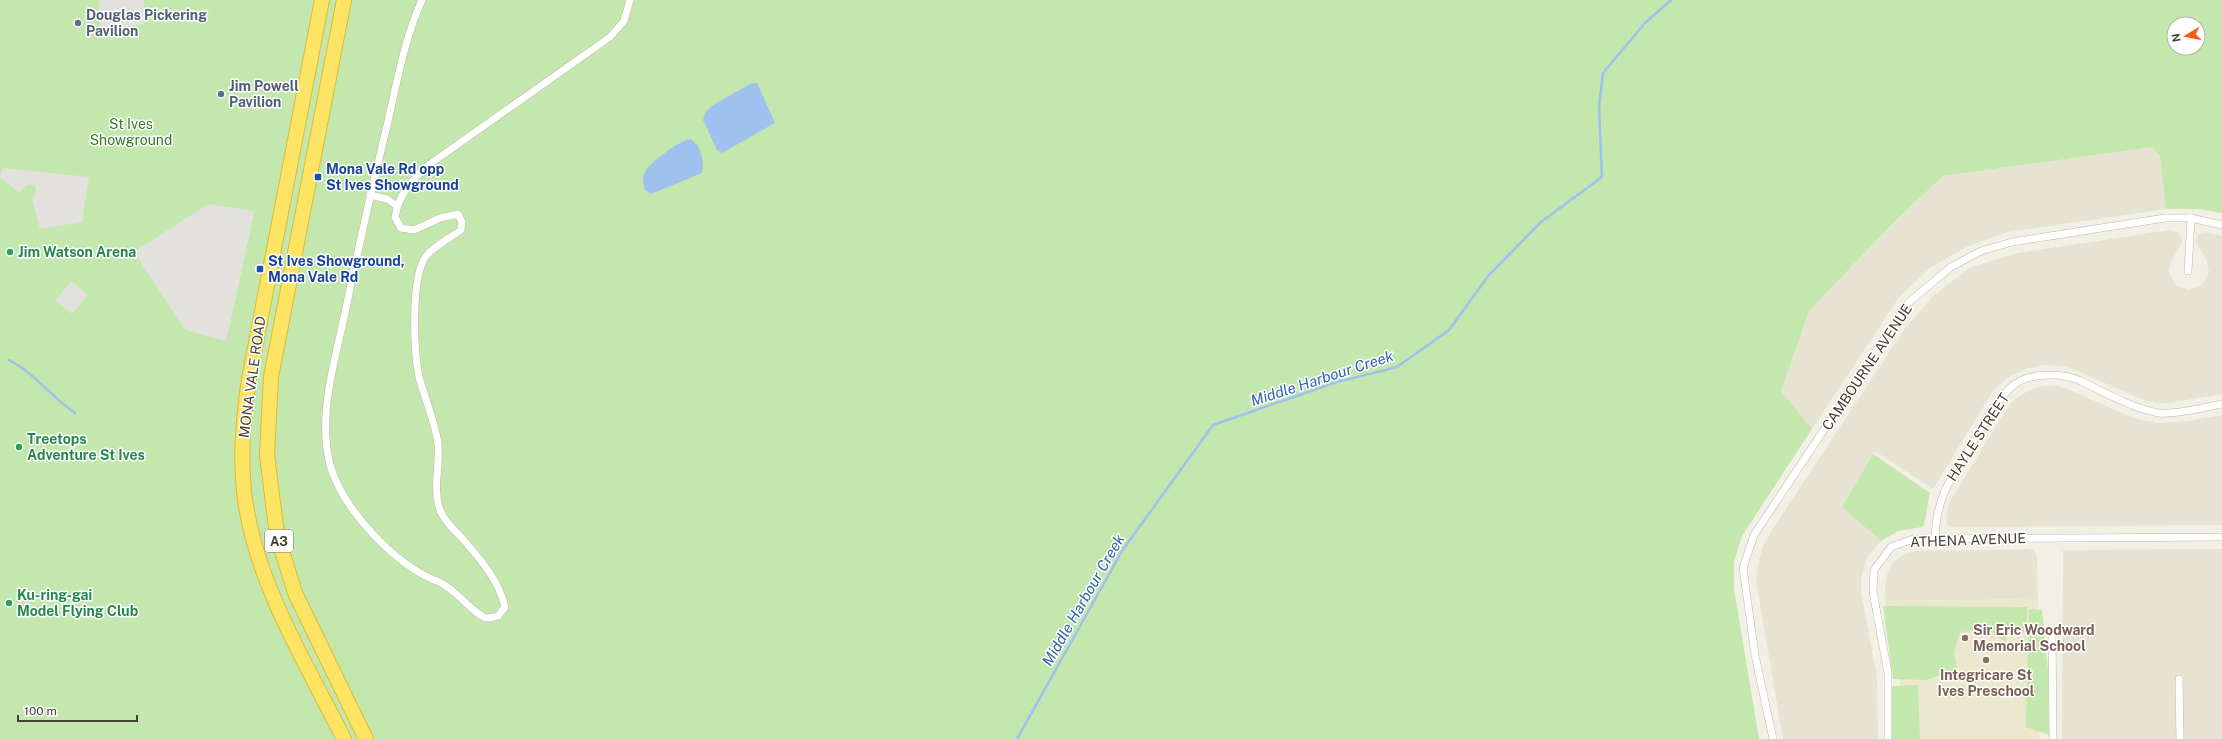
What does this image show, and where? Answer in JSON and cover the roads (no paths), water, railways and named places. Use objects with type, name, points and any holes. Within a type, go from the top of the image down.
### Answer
[{"type":"highway","name":"MONA VALE ROAD","points":[[322,0],[249,379],[243,421],[243,474],[246,505],[253,541],[265,579],[344,739]]},
{"type":"highway","name":"MONA VALE ROAD","points":[[344,0],[271,377],[267,455],[277,535],[295,592],[366,739]]},
{"type":"street","points":[[422,0],[410,34],[370,195],[330,381],[326,414],[326,437],[330,465],[340,488],[361,519],[385,547],[415,571],[450,587],[474,610],[487,618],[498,616],[505,607],[501,590],[487,569],[448,523],[439,508],[436,488],[438,444],[434,424],[419,374],[416,353],[416,299],[419,270],[426,256],[461,230],[462,222],[458,214],[451,214],[414,230],[400,228],[395,217],[397,206],[414,177],[430,164],[610,37],[624,21],[630,0]]},
{"type":"street","points":[[370,195],[387,199],[397,206]]},
{"type":"street","name":"CAMBOURNE AVENUE","points":[[1773,739],[1755,655],[1744,568],[1754,535],[1908,303],[1951,267],[1981,251],[2012,242],[2165,218],[2191,218],[2222,225]]},
{"type":"street","points":[[2188,271],[2191,218]]},
{"type":"street","name":"HAYLE STREET","points":[[1935,539],[1936,516],[1944,492],[1988,417],[2010,388],[2031,377],[2053,374],[2079,380],[2110,397],[2144,410],[2161,414],[2222,404]]},
{"type":"street","name":"ATHENA AVENUE","points":[[1888,739],[1888,673],[1873,592],[1874,570],[1891,547],[1913,539],[2222,537]]},
{"type":"street","points":[[2052,632],[2053,739]]},
{"type":"street","points":[[2179,679],[2180,739]]},
{"type":"water","points":[[757,83],[775,123],[722,153],[717,150],[703,120],[705,113],[713,105],[750,84]]},
{"type":"water","points":[[691,139],[700,150],[703,163],[702,173],[651,194],[645,190],[643,178],[648,168],[659,157],[673,147]]},
{"type":"waterway","name":"Middle Harbour Creek","points":[[1017,739],[1122,551],[1213,425],[1337,382],[1397,367],[1449,330],[1489,275],[1541,222],[1602,177],[1599,107],[1603,73],[1645,23],[1671,0]]},
{"type":"waterway","points":[[9,360],[35,378],[58,400],[75,413]]},
{"type":"place","name":"Douglas Pickering Pavilion","points":[[78,23]]},
{"type":"place","name":"Jim Powell Pavilion","points":[[221,94]]},
{"type":"place","name":"Mona Vale Rd opp St Ives Showground","points":[[318,177]]},
{"type":"place","name":"Jim Watson Arena","points":[[10,252]]},
{"type":"place","name":"St Ives Showground, Mona Vale Rd","points":[[260,269]]},
{"type":"place","name":"Treetops Adventure St Ives","points":[[19,447]]},
{"type":"place","name":"Ku-ring-gai Model Flying Club","points":[[9,603]]},
{"type":"place","name":"Sir Eric Woodward Memorial School","points":[[1965,638]]},
{"type":"place","name":"Integricare St Ives Preschool","points":[[1986,660]]},
{"type":"park label","name":"St Ives Showground","points":[[131,132]]}]
